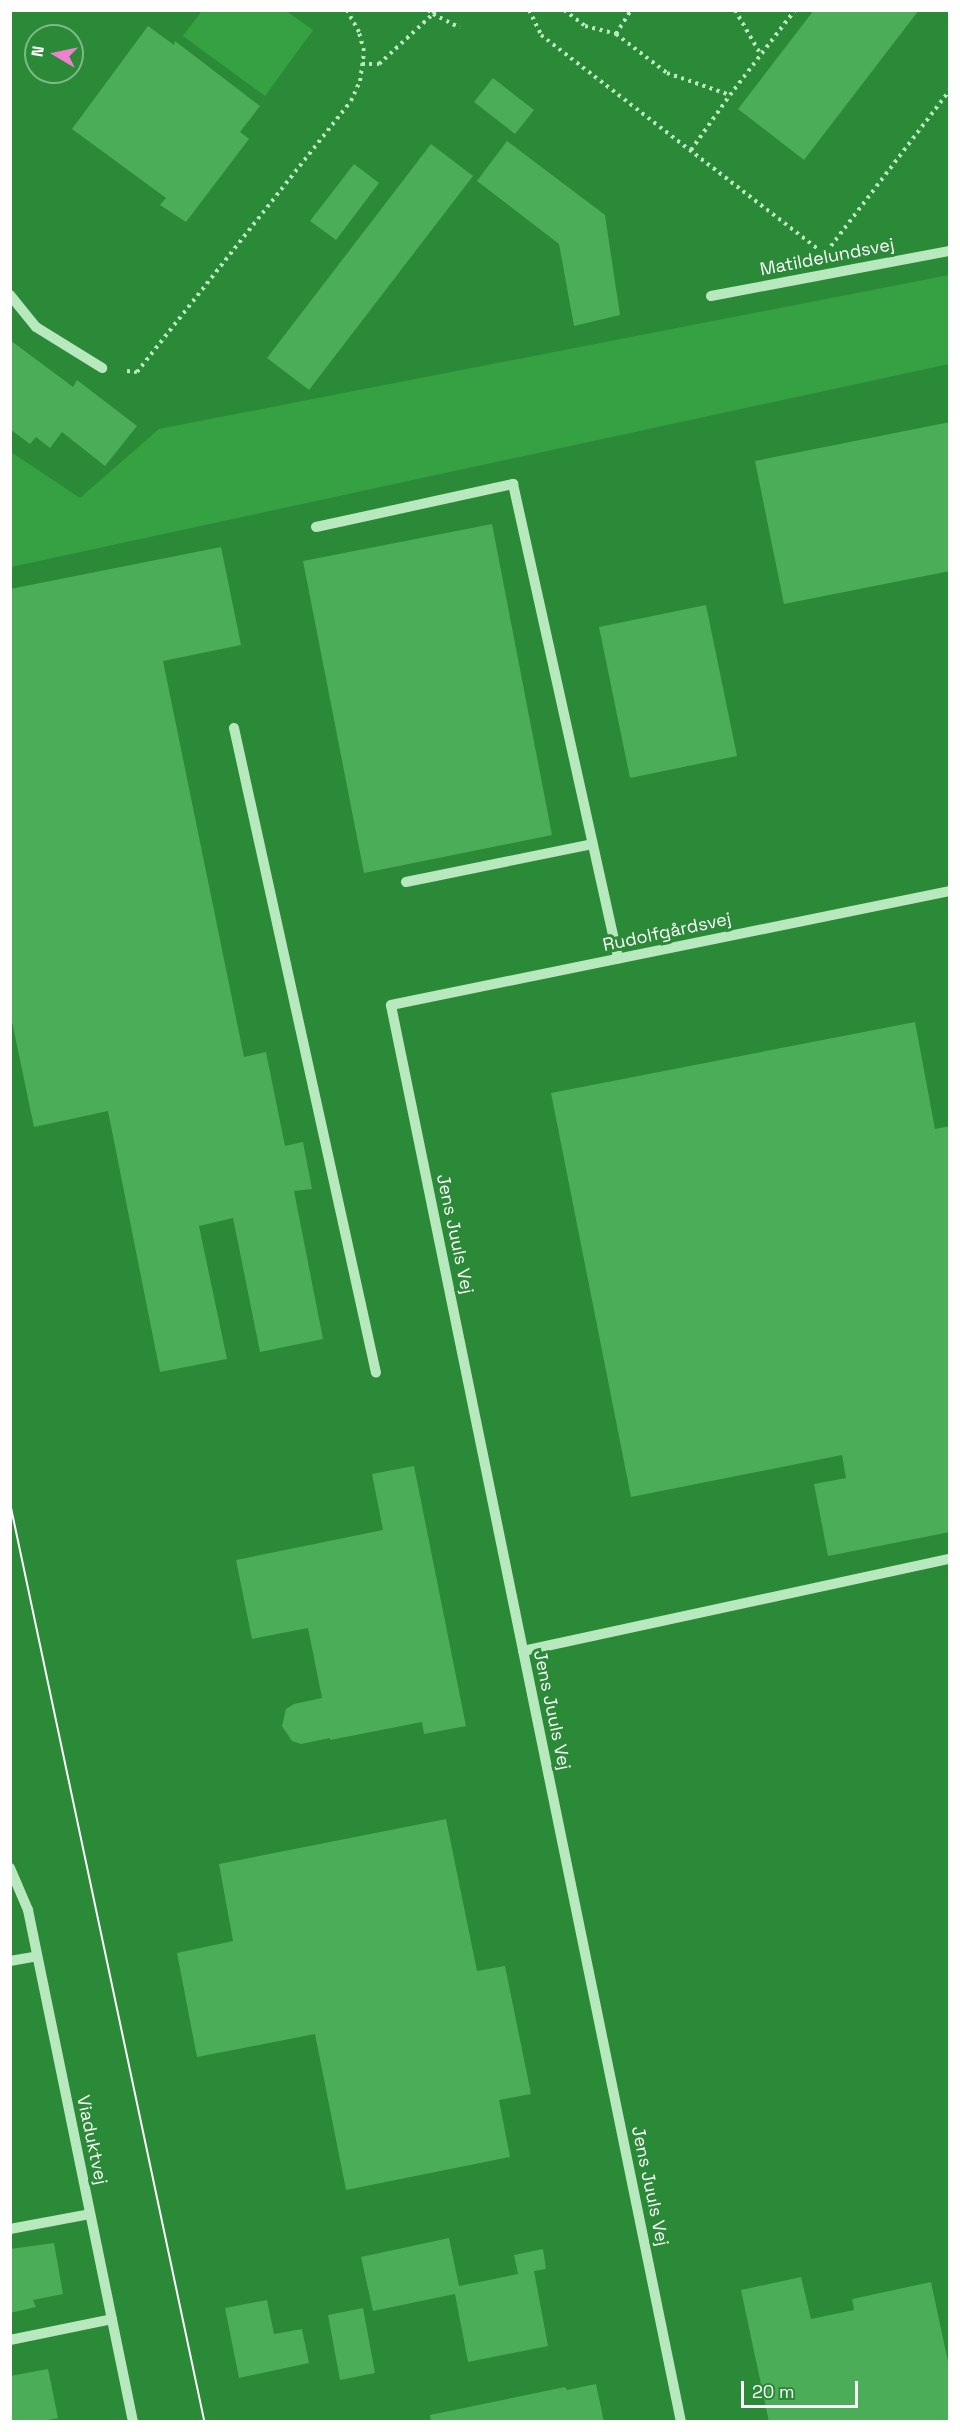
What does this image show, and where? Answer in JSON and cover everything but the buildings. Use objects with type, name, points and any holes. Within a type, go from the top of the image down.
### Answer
[{"type":"street","name":"Matildelundsvej","points":[[711,296],[950,251]]},
{"type":"street","points":[[10,295],[36,327],[102,368]]},
{"type":"street","points":[[316,527],[513,484],[618,959]]},
{"type":"street","points":[[234,728],[376,1372]]},
{"type":"street","points":[[406,882],[592,844]]},
{"type":"street","name":"Rudolfgårdsvej","points":[[391,1005],[950,891]]},
{"type":"street","name":"Jens Juuls Vej","points":[[391,1005],[681,2421]]},
{"type":"street","points":[[523,1651],[950,1559]]},
{"type":"street","name":"Viaduktvej","points":[[10,1868],[28,1910],[133,2421]]},
{"type":"street","points":[[10,1961],[37,1956]]},
{"type":"street","points":[[10,2229],[90,2214]]},
{"type":"street","points":[[10,2340],[112,2319]]},
{"type":"path","points":[[102,368],[137,372],[351,101],[360,81],[364,51],[359,32],[347,10]]},
{"type":"path","points":[[428,10],[460,28]]},
{"type":"path","points":[[529,10],[541,35],[825,254],[950,90]]},
{"type":"path","points":[[564,10],[585,26],[616,34],[667,73],[730,95]]},
{"type":"path","points":[[616,34],[631,10]]},
{"type":"path","points":[[735,10],[761,55]]},
{"type":"path","points":[[692,150],[730,95],[795,10]]},
{"type":"path","points":[[362,64],[379,64],[434,12]]},
{"type":"green space","points":[[202,11],[286,11],[313,30],[265,96],[183,36]]},
{"type":"green space","points":[[949,275],[949,364],[11,567],[11,452],[80,498],[159,429]]},
{"type":"tram line","points":[[10,1501],[205,2422]]}]
